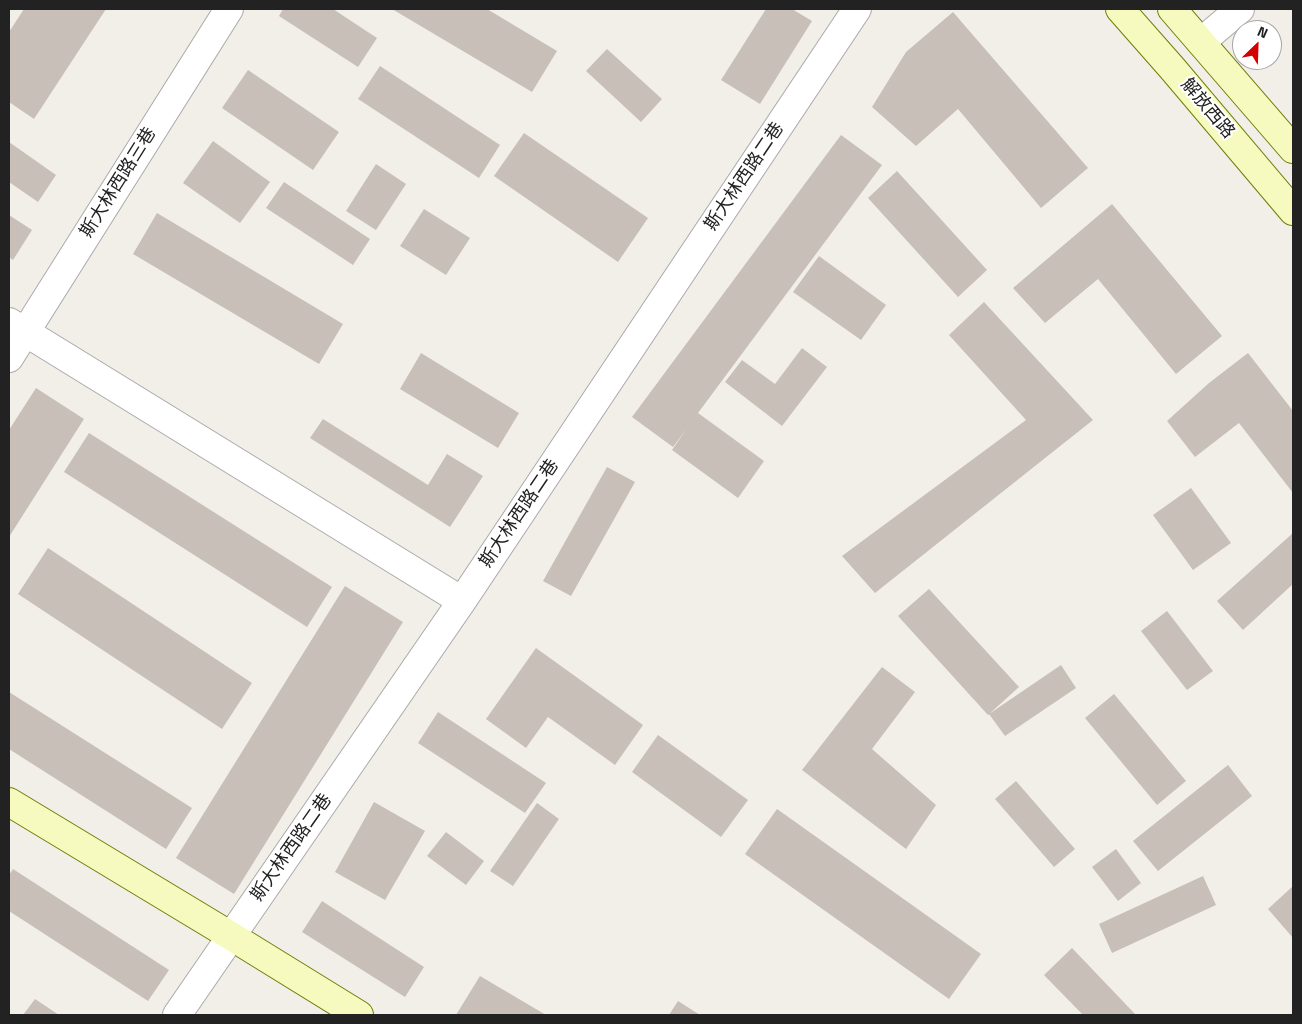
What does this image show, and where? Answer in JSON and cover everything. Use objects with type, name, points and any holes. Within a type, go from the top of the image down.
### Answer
[{"type":"main road","name":"解放西路","points":[[1120,9],[1293,211]]},
{"type":"main road","points":[[1172,9],[1293,149]]},
{"type":"main road","points":[[9,802],[359,1015]]},
{"type":"street","name":"斯大林西路三巷","points":[[9,358],[17,327],[229,9]]},
{"type":"street","name":"斯大林西路二巷","points":[[177,1015],[462,601],[857,9]]},
{"type":"street","points":[[1201,42],[1240,9]]},
{"type":"street","points":[[17,327],[462,601]]},
{"type":"building","points":[[24,9],[106,9],[34,119],[9,102],[9,32]]},
{"type":"building","points":[[283,9],[333,9],[377,38],[358,67],[279,16]]},
{"type":"building","points":[[392,9],[487,9],[557,51],[532,92]]},
{"type":"building","points":[[766,9],[792,9],[812,21],[760,104],[721,80]]},
{"type":"building","points":[[953,12],[1088,168],[1041,208],[958,109],[916,146],[872,107],[906,52]]},
{"type":"building","points":[[607,49],[662,99],[641,122],[586,71]]},
{"type":"building","points":[[380,66],[500,145],[479,178],[358,99]]},
{"type":"building","points":[[248,70],[339,132],[313,170],[222,108]]},
{"type":"building","points":[[524,133],[648,218],[618,262],[494,176]]},
{"type":"building","points":[[841,135],[882,165],[698,413],[764,461],[738,498],[672,450],[687,428],[673,447],[632,417]]},
{"type":"building","points":[[213,141],[270,182],[240,223],[183,183]]},
{"type":"building","points":[[9,142],[56,175],[38,202],[9,182]]},
{"type":"building","points":[[376,164],[406,184],[376,230],[346,211]]},
{"type":"building","points":[[897,171],[987,270],[958,297],[868,198]]},
{"type":"building","points":[[284,182],[370,239],[353,265],[266,208]]},
{"type":"building","points":[[1112,204],[1222,336],[1176,374],[1098,279],[1045,323],[1013,288]]},
{"type":"building","points":[[424,209],[470,238],[446,275],[400,246]]},
{"type":"building","points":[[157,213],[343,324],[319,364],[133,254]]},
{"type":"building","points":[[9,215],[32,230],[13,260],[9,257]]},
{"type":"building","points":[[819,256],[886,305],[861,340],[793,292]]},
{"type":"building","points":[[984,302],[1093,420],[875,593],[842,556],[1026,420],[949,335]]},
{"type":"building","points":[[802,348],[827,367],[782,426],[725,382],[742,360],[775,384]]},
{"type":"building","points":[[421,353],[519,413],[498,448],[400,389]]},
{"type":"building","points":[[1248,353],[1293,411],[1293,493],[1239,423],[1195,457],[1167,421],[1209,383]]},
{"type":"building","points":[[36,388],[84,419],[9,537],[9,430]]},
{"type":"building","points":[[323,419],[428,485],[447,454],[483,476],[450,527],[310,438]]},
{"type":"building","points":[[89,433],[332,587],[307,627],[64,472]]},
{"type":"building","points":[[607,467],[635,482],[571,596],[543,581]]},
{"type":"building","points":[[1191,488],[1231,543],[1193,570],[1153,515]]},
{"type":"building","points":[[1293,533],[1293,584],[1243,630],[1217,601]]},
{"type":"building","points":[[48,548],[252,683],[222,729],[18,594]]},
{"type":"building","points":[[345,586],[403,622],[234,894],[176,858]]},
{"type":"building","points":[[929,589],[1019,687],[988,715],[898,616]]},
{"type":"building","points":[[1167,611],[1213,671],[1187,690],[1141,631]]},
{"type":"building","points":[[536,648],[643,725],[615,765],[548,717],[526,748],[486,719]]},
{"type":"building","points":[[1061,665],[1076,688],[1005,736],[989,714]]},
{"type":"building","points":[[882,667],[915,692],[872,749],[936,805],[906,849],[802,770]]},
{"type":"building","points":[[9,692],[192,808],[166,849],[9,749]]},
{"type":"building","points":[[1114,694],[1186,781],[1157,805],[1085,718]]},
{"type":"building","points":[[438,712],[546,783],[525,813],[418,743]]},
{"type":"building","points":[[658,735],[748,800],[721,837],[632,772]]},
{"type":"building","points":[[1228,765],[1252,796],[1158,871],[1133,841]]},
{"type":"building","points":[[1016,781],[1075,849],[1054,867],[995,799]]},
{"type":"building","points":[[374,802],[425,831],[385,900],[335,872]]},
{"type":"building","points":[[537,803],[559,819],[513,886],[490,871]]},
{"type":"building","points":[[777,809],[981,954],[949,999],[745,854]]},
{"type":"building","points":[[446,832],[484,861],[466,885],[427,856]]},
{"type":"building","points":[[1116,849],[1141,883],[1118,901],[1092,867]]},
{"type":"building","points":[[13,869],[169,970],[148,1001],[9,911],[9,875]]},
{"type":"building","points":[[1203,876],[1216,905],[1112,953],[1099,924]]},
{"type":"building","points":[[1293,886],[1293,938],[1268,909]]},
{"type":"building","points":[[322,901],[424,967],[405,997],[302,932]]},
{"type":"building","points":[[1072,948],[1136,1015],[1083,1015],[1044,975]]},
{"type":"building","points":[[480,976],[546,1015],[456,1015]]},
{"type":"building","points":[[35,999],[59,1015],[23,1015]]},
{"type":"building","points":[[678,1001],[700,1015],[669,1015]]}]
